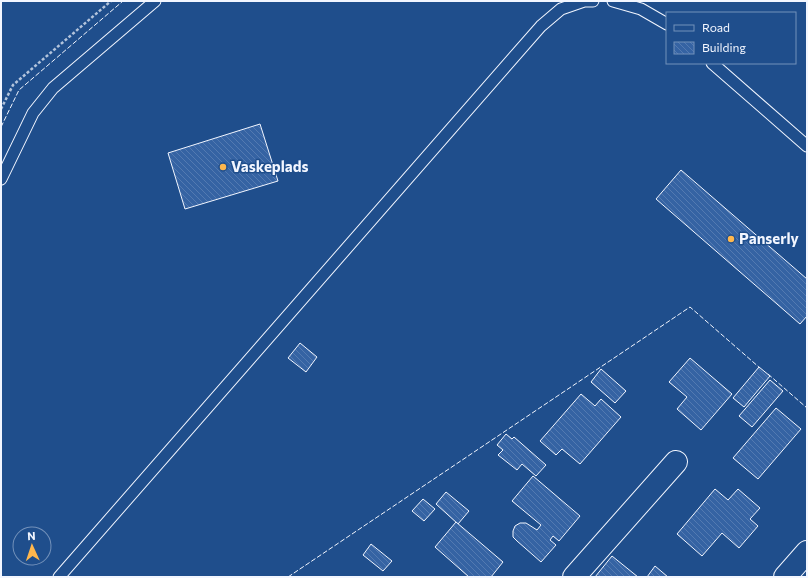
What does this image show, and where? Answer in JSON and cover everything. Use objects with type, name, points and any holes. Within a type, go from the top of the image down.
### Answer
[{"type":"street","points":[[574,577],[676,462]]},
{"type":"street","points":[[785,577],[807,552]]},
{"type":"lane","points":[[1,179],[33,113],[53,88],[155,1]]},
{"type":"lane","points":[[59,577],[541,26],[561,8],[593,1]]},
{"type":"lane","points":[[613,1],[641,9],[666,23]]},
{"type":"lane","points":[[713,64],[807,146]]},
{"type":"path","points":[[1,109],[13,85],[111,1]]},
{"type":"building","name":"Vaskeplads","points":[[260,124],[278,181],[185,209],[168,153]]},
{"type":"building","name":"Panserly","points":[[681,170],[807,279],[807,316],[800,324],[656,199]]},
{"type":"building","points":[[300,343],[317,357],[306,372],[288,358]]},
{"type":"building","points":[[690,358],[732,394],[701,430],[677,409],[687,397],[669,382]]},
{"type":"building","points":[[759,367],[770,376],[744,407],[733,398]]},
{"type":"building","points":[[601,369],[626,391],[615,403],[591,382]]},
{"type":"building","points":[[770,380],[783,391],[752,427],[739,416]]},
{"type":"building","points":[[581,394],[595,406],[601,399],[621,417],[580,464],[562,449],[556,455],[540,441]]},
{"type":"building","points":[[776,408],[801,429],[758,479],[733,458]]},
{"type":"building","points":[[506,434],[512,439],[514,437],[546,465],[536,476],[522,464],[517,470],[498,455],[503,450],[497,445]]},
{"type":"building","points":[[533,476],[580,516],[559,541],[553,536],[550,540],[556,545],[541,562],[513,537],[515,526],[520,523],[526,523],[537,530],[541,525],[512,501]]},
{"type":"building","points":[[715,489],[728,500],[738,489],[760,508],[750,519],[758,526],[739,548],[722,533],[702,556],[677,534]]},
{"type":"building","points":[[446,492],[469,511],[458,524],[436,504]]},
{"type":"building","points":[[423,499],[435,509],[424,521],[412,511]]},
{"type":"building","points":[[456,522],[503,562],[491,577],[469,577],[435,547]]},
{"type":"building","points":[[371,544],[392,561],[383,571],[363,555]]},
{"type":"building","points":[[612,556],[638,577],[595,577]]},
{"type":"building","points":[[655,566],[668,577],[647,577]]},
{"type":"fence","points":[[1,127],[19,90],[123,1]]},
{"type":"fence","points":[[288,577],[690,307],[760,368]]},
{"type":"fence","points":[[768,374],[807,408]]},
{"type":"place","name":"Vaskeplads","points":[[223,167]]},
{"type":"place","name":"Panserly","points":[[731,239]]}]
